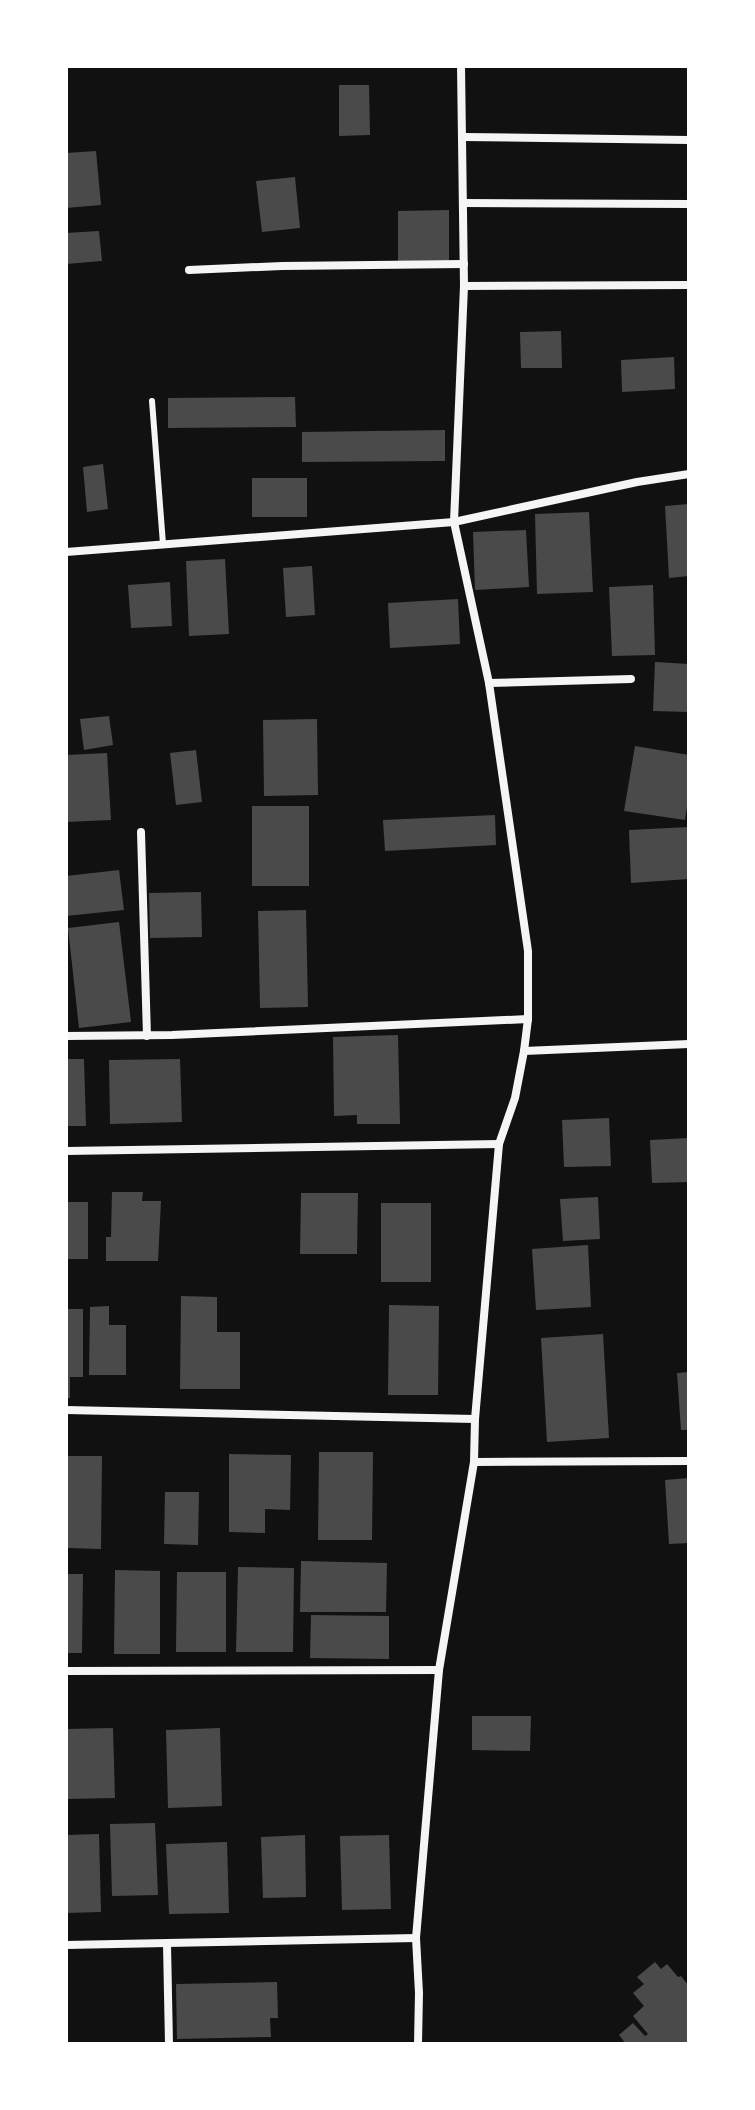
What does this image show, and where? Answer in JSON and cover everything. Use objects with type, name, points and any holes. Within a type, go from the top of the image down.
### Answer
[{"type":"street","points":[[418,2044],[416,1938],[439,1670],[474,1462],[499,1144],[515,1098],[528,1019],[528,951],[489,683],[454,522],[464,286],[461,66]]},
{"type":"street","points":[[463,137],[689,140]]},
{"type":"street","points":[[463,203],[689,204]]},
{"type":"street","points":[[189,270],[464,264]]},
{"type":"street","points":[[464,286],[689,285]]},
{"type":"street","points":[[66,552],[454,522],[637,482],[689,474]]},
{"type":"street","points":[[489,683],[631,679]]},
{"type":"street","points":[[141,832],[147,1036]]},
{"type":"street","points":[[66,1036],[147,1036],[528,1019]]},
{"type":"street","points":[[524,1051],[689,1044]]},
{"type":"street","points":[[66,1151],[499,1144]]},
{"type":"street","points":[[66,1410],[475,1419]]},
{"type":"street","points":[[474,1462],[689,1461]]},
{"type":"street","points":[[66,1671],[439,1670]]},
{"type":"street","points":[[66,1945],[416,1938]]},
{"type":"street","points":[[167,1944],[169,2044]]},
{"type":"lane","points":[[152,401],[163,544]]},
{"type":"building","points":[[339,85],[369,85],[370,135],[339,136]]},
{"type":"building","points":[[96,151],[101,205],[66,208],[66,153]]},
{"type":"building","points":[[295,177],[300,228],[262,232],[256,181]]},
{"type":"building","points":[[449,210],[449,261],[398,261],[398,211]]},
{"type":"building","points":[[99,231],[102,261],[66,264],[66,233]]},
{"type":"building","points":[[561,331],[562,368],[521,368],[520,332]]},
{"type":"building","points":[[674,357],[675,389],[622,392],[621,360]]},
{"type":"building","points":[[295,397],[296,427],[168,428],[168,398]]},
{"type":"building","points":[[445,430],[445,461],[302,462],[302,432]]},
{"type":"building","points":[[103,464],[108,509],[87,512],[83,467]]},
{"type":"building","points":[[252,478],[307,478],[307,517],[252,517]]},
{"type":"building","points":[[689,504],[689,576],[669,578],[665,506]]},
{"type":"building","points":[[589,512],[593,592],[537,594],[535,514]]},
{"type":"building","points":[[526,530],[529,587],[475,590],[473,532]]},
{"type":"building","points":[[225,559],[229,634],[189,636],[186,561]]},
{"type":"building","points":[[312,566],[315,615],[286,617],[283,568]]},
{"type":"building","points":[[170,582],[172,626],[131,628],[128,585]]},
{"type":"building","points":[[653,585],[655,655],[612,656],[609,587]]},
{"type":"building","points":[[458,599],[460,644],[390,648],[388,603]]},
{"type":"building","points":[[655,662],[689,664],[689,712],[653,711]]},
{"type":"building","points":[[109,716],[113,745],[84,750],[80,719]]},
{"type":"building","points":[[317,719],[318,795],[264,796],[263,720]]},
{"type":"building","points":[[635,746],[689,755],[689,795],[685,820],[624,811]]},
{"type":"building","points":[[196,750],[202,802],[176,805],[170,753]]},
{"type":"building","points":[[107,753],[111,820],[66,822],[66,755]]},
{"type":"building","points":[[252,806],[309,806],[309,886],[252,886]]},
{"type":"building","points":[[495,815],[496,845],[385,851],[383,820]]},
{"type":"building","points":[[689,827],[689,879],[631,883],[629,830]]},
{"type":"building","points":[[119,870],[124,910],[66,916],[66,876]]},
{"type":"building","points":[[201,892],[202,937],[150,938],[149,893]]},
{"type":"building","points":[[306,910],[308,1007],[260,1008],[258,911]]},
{"type":"building","points":[[119,922],[131,1022],[79,1028],[68,928]]},
{"type":"building","points":[[398,1035],[400,1124],[357,1124],[357,1115],[334,1116],[333,1037]]},
{"type":"building","points":[[66,1059],[84,1059],[86,1126],[66,1126]]},
{"type":"building","points":[[180,1059],[182,1122],[110,1124],[109,1060]]},
{"type":"building","points":[[609,1118],[611,1166],[564,1167],[562,1120]]},
{"type":"building","points":[[689,1138],[689,1182],[652,1183],[650,1140]]},
{"type":"building","points":[[112,1192],[143,1192],[142,1201],[161,1201],[158,1261],[106,1261],[106,1237],[111,1237]]},
{"type":"building","points":[[301,1193],[358,1193],[357,1254],[300,1254]]},
{"type":"building","points":[[598,1197],[600,1239],[563,1241],[560,1199]]},
{"type":"building","points":[[66,1202],[88,1202],[88,1259],[66,1259]]},
{"type":"building","points":[[381,1203],[431,1203],[431,1282],[381,1282]]},
{"type":"building","points":[[588,1245],[591,1307],[536,1310],[532,1249]]},
{"type":"building","points":[[181,1296],[217,1297],[217,1332],[240,1332],[240,1389],[180,1389]]},
{"type":"building","points":[[389,1305],[439,1306],[438,1395],[388,1395]]},
{"type":"building","points":[[109,1306],[109,1325],[126,1325],[126,1375],[89,1375],[90,1307]]},
{"type":"building","points":[[66,1309],[83,1309],[83,1377],[70,1377],[70,1398],[66,1398]]},
{"type":"building","points":[[603,1334],[609,1438],[547,1442],[541,1338]]},
{"type":"building","points":[[689,1372],[689,1430],[681,1430],[677,1373]]},
{"type":"building","points":[[319,1452],[373,1452],[372,1540],[318,1540]]},
{"type":"building","points":[[229,1454],[291,1455],[290,1510],[265,1509],[265,1533],[229,1532]]},
{"type":"building","points":[[66,1456],[102,1456],[101,1549],[66,1548]]},
{"type":"building","points":[[689,1478],[689,1543],[669,1544],[665,1480]]},
{"type":"building","points":[[165,1492],[199,1492],[198,1545],[164,1544]]},
{"type":"building","points":[[301,1561],[387,1563],[386,1612],[300,1612]]},
{"type":"building","points":[[238,1567],[294,1568],[293,1652],[236,1652]]},
{"type":"building","points":[[115,1570],[160,1571],[160,1654],[114,1654]]},
{"type":"building","points":[[177,1572],[226,1572],[226,1652],[176,1652]]},
{"type":"building","points":[[66,1574],[83,1574],[82,1653],[66,1653]]},
{"type":"building","points":[[311,1615],[389,1616],[389,1659],[310,1658]]},
{"type":"building","points":[[472,1716],[531,1716],[530,1751],[472,1750]]},
{"type":"building","points":[[113,1728],[115,1798],[66,1799],[66,1729]]},
{"type":"building","points":[[220,1728],[222,1806],[168,1808],[166,1730]]},
{"type":"building","points":[[155,1823],[158,1895],[112,1896],[110,1824]]},
{"type":"building","points":[[99,1834],[101,1912],[66,1913],[66,1835]]},
{"type":"building","points":[[305,1835],[306,1897],[263,1898],[261,1837]]},
{"type":"building","points":[[389,1835],[391,1909],[342,1910],[340,1836]]},
{"type":"building","points":[[227,1842],[229,1913],[169,1914],[166,1844]]},
{"type":"building","points":[[655,1962],[661,1969],[667,1964],[689,1986],[689,2044],[626,2044],[619,2035],[633,2023],[645,2036],[648,2034],[633,2016],[644,2006],[633,1993],[644,1984],[637,1977]]},
{"type":"building","points":[[277,1982],[278,2018],[270,2018],[271,2037],[177,2039],[176,1984]]}]
